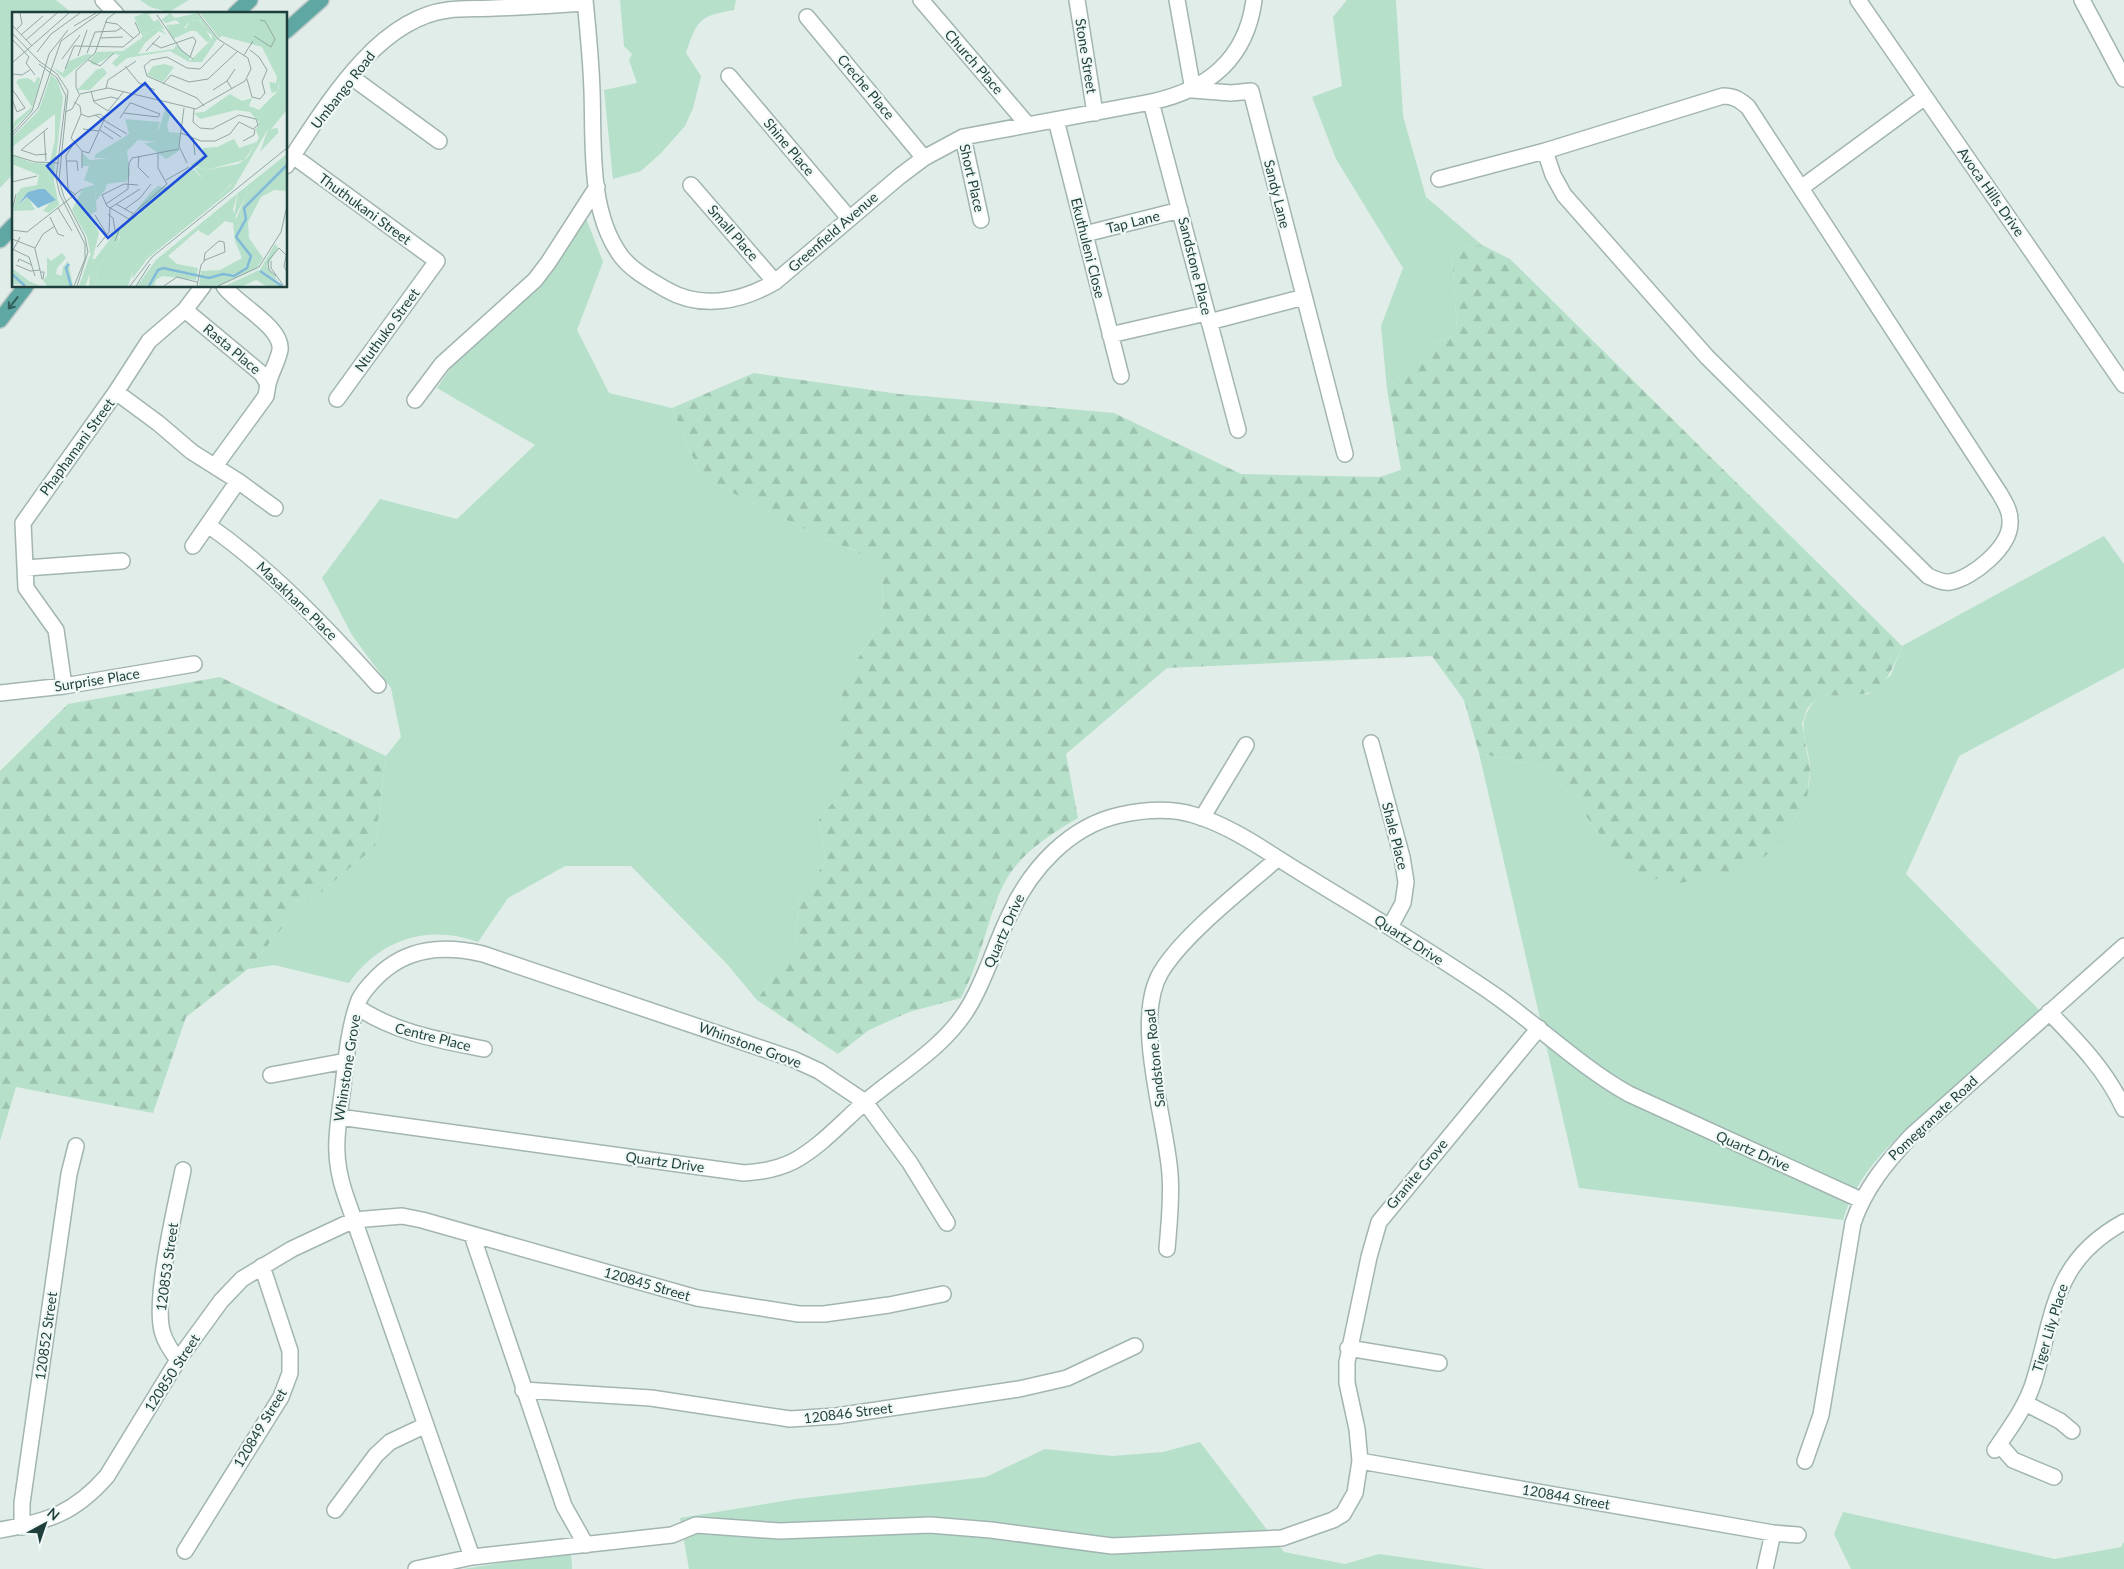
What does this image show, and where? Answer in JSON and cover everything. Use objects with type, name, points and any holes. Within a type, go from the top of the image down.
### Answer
[{"type":"main road","points":[[237,12],[250,0]]},
{"type":"main road","points":[[288,30],[321,0]]},
{"type":"main road","points":[[0,240],[12,227]]},
{"type":"main road","points":[[0,320],[24,288]]},
{"type":"street","points":[[103,0],[114,12]]},
{"type":"street","name":"Church Place","points":[[921,0],[1027,124]]},
{"type":"street","name":"Stone Street","points":[[1077,0],[1095,113]]},
{"type":"street","points":[[1177,0],[1193,90]]},
{"type":"street","name":"Greenfield Avenue","points":[[585,1],[590,37],[597,187],[606,229],[622,258],[670,292],[690,299],[730,300],[758,292],[775,282],[849,218],[924,158],[962,137],[1151,102],[1193,90],[1214,75],[1231,56],[1248,24],[1254,0]]},
{"type":"street","name":"Avoca Hills Drive","points":[[1858,0],[2124,385]]},
{"type":"street","points":[[2082,0],[2124,79]]},
{"type":"street","name":"Umbango Road","points":[[290,161],[350,76],[386,37],[400,27],[430,14],[448,10],[585,1]]},
{"type":"street","name":"Creche Place","points":[[807,17],[924,158]]},
{"type":"street","points":[[350,76],[439,141]]},
{"type":"street","name":"Shine Place","points":[[729,76],[849,218]]},
{"type":"street","name":"Sandy Lane","points":[[1193,90],[1251,91],[1345,454]]},
{"type":"street","points":[[1439,179],[1545,152],[1723,96],[1730,96],[1748,107],[2000,494],[2010,514],[2009,531],[1996,554],[1987,562],[1956,580],[1944,582],[1928,576],[1706,356],[1564,195],[1553,175],[1545,152]]},
{"type":"street","points":[[1801,188],[1926,97]]},
{"type":"street","name":"Sandstone Place","points":[[1151,102],[1238,430]]},
{"type":"street","name":"Ekuthuleni Close","points":[[1056,120],[1122,376]]},
{"type":"street","name":"Short Place","points":[[962,137],[981,220]]},
{"type":"street","name":"Thuthukani Street","points":[[290,161],[437,262]]},
{"type":"street","name":"Small Place","points":[[691,185],[775,282]]},
{"type":"street","points":[[415,400],[442,364],[535,280],[597,187]]},
{"type":"street","name":"Tap Lane","points":[[1085,234],[1180,210]]},
{"type":"street","name":"Ntuthuko Street","points":[[337,399],[437,262]]},
{"type":"street","points":[[185,310],[202,288]]},
{"type":"street","points":[[226,288],[276,335],[280,350],[268,384]]},
{"type":"street","points":[[1110,335],[1304,297]]},
{"type":"street","name":"Phaphamani Street","points":[[64,686],[56,630],[26,588],[22,531],[25,518],[116,392],[149,341],[185,310]]},
{"type":"street","name":"Rasta Place","points":[[185,310],[262,374],[268,384],[266,396],[215,466]]},
{"type":"street","points":[[116,392],[158,423],[192,452],[238,481],[275,508]]},
{"type":"street","points":[[193,546],[238,481]]},
{"type":"street","name":"Masakhane Place","points":[[208,525],[265,568],[343,646],[378,685]]},
{"type":"street","points":[[26,568],[122,561]]},
{"type":"street","name":"Surprise Place","points":[[0,693],[64,686],[194,664]]},
{"type":"street","name":"Shale Place","points":[[1372,743],[1402,857],[1406,882],[1403,903],[1390,927]]},
{"type":"street","points":[[1202,818],[1246,745]]},
{"type":"street","name":"Quartz Drive","points":[[339,1118],[744,1173],[776,1169],[793,1162],[810,1151],[865,1102],[950,1033],[961,1018],[980,984],[1010,913],[1026,884],[1042,863],[1062,844],[1101,820],[1123,814],[1172,811],[1202,818],[1247,838],[1277,859],[1390,927],[1496,996],[1593,1072],[1629,1094],[1861,1200]]},
{"type":"street","name":"Sandstone Road","points":[[1167,1250],[1171,1204],[1170,1173],[1149,1032],[1148,1006],[1152,990],[1170,958],[1207,921],[1277,859]]},
{"type":"street","name":"Pomegranate Road","points":[[1805,1461],[1821,1415],[1852,1223],[1861,1200],[1888,1161],[1911,1136],[2124,946]]},
{"type":"street","name":"Whinstone Grove","points":[[472,1557],[354,1220],[336,1160],[335,1142],[346,1061],[357,1007],[360,997],[370,984],[386,969],[405,956],[436,949],[464,950],[483,954],[794,1059],[819,1071],[865,1102],[910,1163],[948,1223]]},
{"type":"street","name":"Centre Place","points":[[357,1007],[379,1021],[413,1034],[484,1049]]},
{"type":"street","points":[[2049,1012],[2098,1064],[2114,1086],[2124,1109]]},
{"type":"street","name":"Granite Grove","points":[[586,1544],[672,1535],[696,1525],[780,1532],[930,1525],[991,1530],[1112,1546],[1282,1538],[1333,1520],[1342,1514],[1355,1493],[1360,1461],[1357,1429],[1347,1383],[1348,1348],[1375,1232],[1384,1213],[1539,1028]]},
{"type":"street","points":[[271,1075],[346,1061]]},
{"type":"street","name":"120852 Street","points":[[22,1527],[24,1494],[70,1174],[76,1146]]},
{"type":"street","name":"120853 Street","points":[[178,1360],[162,1333],[160,1320],[165,1271],[183,1170]]},
{"type":"street","name":"120845 Street","points":[[354,1220],[402,1216],[447,1225],[472,1235],[697,1298],[799,1314],[824,1314],[880,1307],[943,1294]]},
{"type":"street","name":"120850 Street","points":[[0,1530],[22,1527],[56,1517],[77,1505],[94,1491],[107,1476],[178,1360],[221,1300],[242,1279],[262,1266],[292,1249],[354,1220]]},
{"type":"street","name":"Tiger Lily Place","points":[[2054,1477],[2013,1460],[1997,1447],[2025,1404],[2034,1381],[2049,1320],[2069,1269],[2092,1242],[2124,1222]]},
{"type":"street","points":[[416,1569],[472,1557],[586,1544],[564,1506],[523,1390],[472,1235]]},
{"type":"street","name":"120849 Street","points":[[185,1551],[281,1396],[290,1372],[290,1351],[262,1266]]},
{"type":"street","name":"120846 Street","points":[[523,1390],[650,1398],[790,1419],[836,1416],[1019,1389],[1067,1378],[1135,1346]]},
{"type":"street","points":[[1348,1348],[1439,1363]]},
{"type":"street","points":[[2025,1404],[2060,1421],[2072,1431]]},
{"type":"street","points":[[335,1510],[376,1455],[390,1442],[426,1426]]},
{"type":"street","name":"120844 Street","points":[[1360,1461],[1773,1533],[1798,1535]]},
{"type":"street","points":[[1765,1569],[1773,1533]]},
{"type":"green space","points":[[0,0],[56,0],[71,12],[12,12],[12,175],[0,188]]},
{"type":"green space","points":[[140,0],[189,0],[169,12],[150,7]]},
{"type":"green space","points":[[620,0],[736,0],[734,10],[706,18],[701,21],[693,33],[686,53],[701,76],[693,108],[685,126],[661,153],[641,171],[613,179],[604,90],[637,83],[629,60],[632,54],[624,46]]},
{"type":"green space","points":[[1347,0],[1396,0],[1403,116],[1426,197],[1482,245],[1460,248],[1452,257],[1457,328],[1450,337],[1428,345],[1387,389],[1381,326],[1403,268],[1336,159],[1312,97],[1342,86],[1333,17]]},
{"type":"green space","points":[[586,218],[603,262],[577,330],[609,393],[672,408],[701,477],[825,539],[856,551],[882,571],[883,618],[849,673],[840,701],[840,794],[819,819],[826,861],[799,898],[795,944],[757,1000],[727,964],[631,866],[565,866],[508,898],[478,942],[441,935],[423,935],[406,939],[390,946],[375,956],[361,968],[349,983],[274,965],[248,969],[291,917],[375,847],[386,756],[401,737],[391,688],[352,635],[322,578],[380,499],[457,519],[535,445],[437,388],[463,350],[536,285]]},
{"type":"green space","points":[[1482,245],[1510,259],[1902,646],[1887,677],[1873,691],[1864,694],[1819,696],[1807,709],[1802,724],[1810,769],[1807,798],[1791,826],[1769,853],[1757,862],[1727,874],[1679,883],[1646,877],[1618,858],[1549,768],[1479,753],[1464,700],[1432,656],[1167,668],[1066,754],[1078,818],[1038,844],[1020,861],[1006,880],[995,905],[975,967],[961,998],[909,1012],[869,1030],[838,1054],[757,1000],[795,944],[799,898],[826,861],[819,819],[840,794],[840,701],[849,673],[883,618],[882,571],[856,551],[825,539],[701,477],[672,408],[754,373],[899,394],[1114,413],[1241,474],[1380,477],[1401,470],[1387,389],[1428,345],[1450,337],[1457,328],[1452,257],[1460,248]]},
{"type":"green space","points":[[2104,536],[2124,564],[2124,668],[1959,756],[1906,874],[2040,1011],[1887,1148],[1861,1181],[1843,1220],[1579,1188],[1479,753],[1549,768],[1618,858],[1791,826],[1802,805],[1809,784],[1810,768],[1804,723],[1811,706],[1819,696],[1868,694],[1891,675],[1902,646]]},
{"type":"green space","points":[[220,677],[386,756],[375,847],[291,917],[248,969],[186,1017],[153,1113],[16,1087],[0,1141],[0,771],[68,704]]},
{"type":"green space","points":[[1200,1442],[1284,1552],[1345,1564],[1379,1554],[1485,1569],[689,1569],[680,1518],[796,1499],[986,1477],[1045,1449],[1112,1456],[1163,1452]]},
{"type":"green space","points":[[1843,1512],[2055,1559],[2121,1547],[2124,1542],[2124,1569],[1851,1569],[1834,1534]]},
{"type":"green space","points":[[571,1552],[572,1569],[463,1569]]}]
